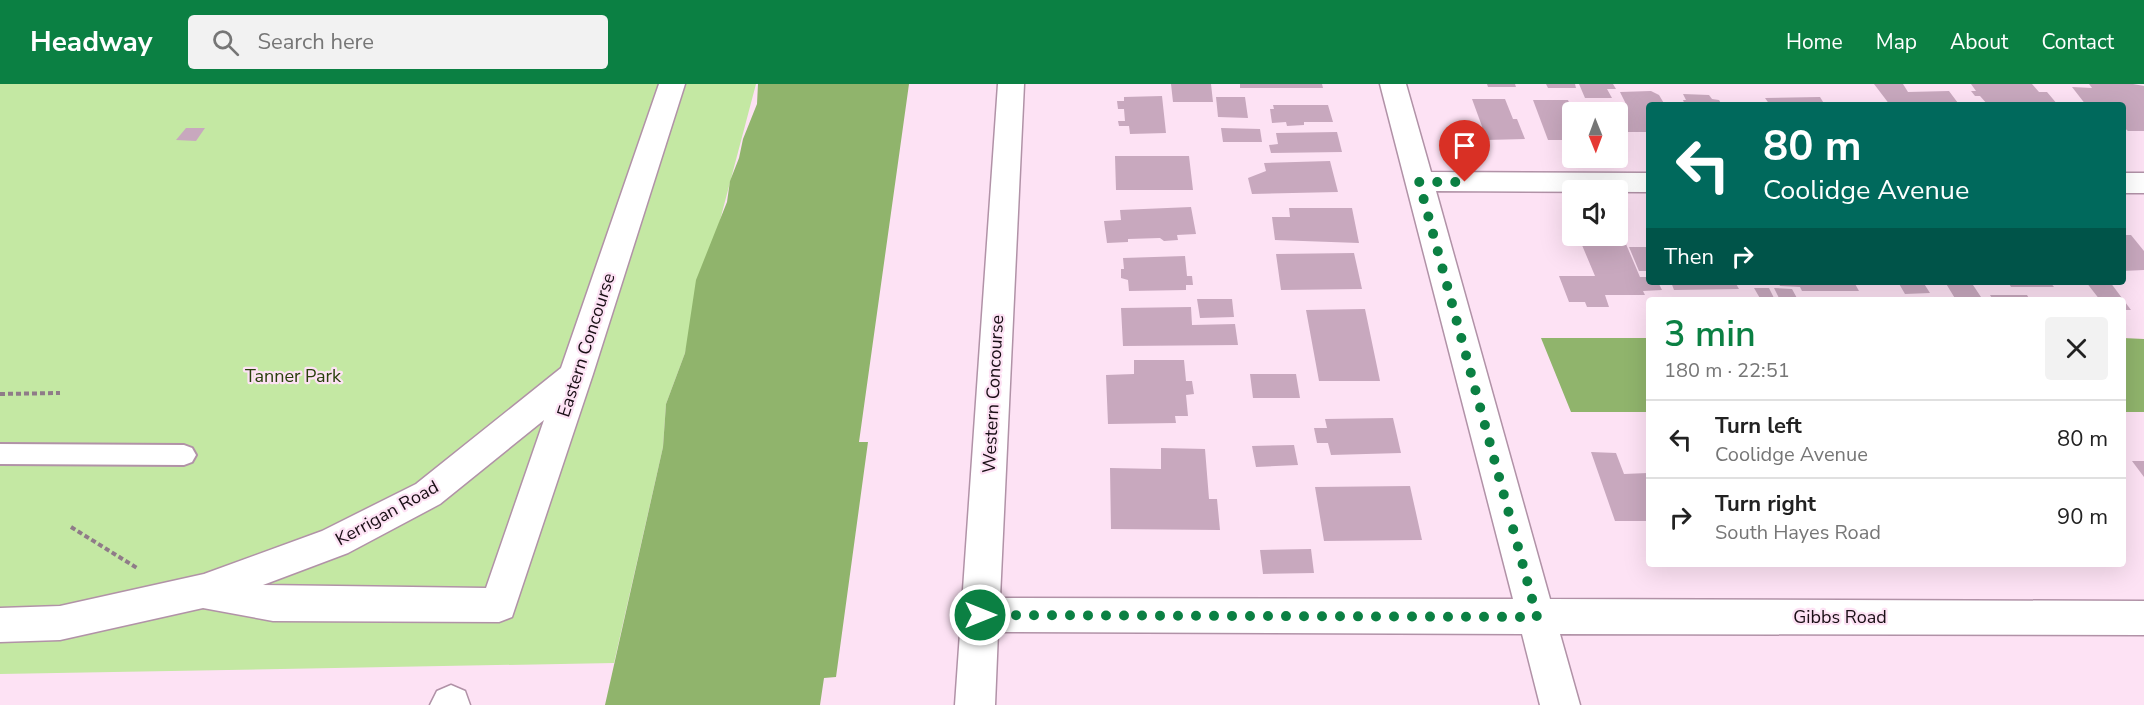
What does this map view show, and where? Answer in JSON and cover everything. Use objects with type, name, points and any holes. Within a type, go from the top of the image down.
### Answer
[{"type":"street","name":"Eastern Concourse","points":[[499,605],[672,84]]},
{"type":"street","name":"Western Concourse","points":[[975,705],[1011,84]]},
{"type":"street","points":[[1393,84],[1560,705]]},
{"type":"street","points":[[1419,182],[1646,182]]},
{"type":"street","points":[[2126,183],[2144,183]]},
{"type":"street","name":"Kerrigan Road","points":[[0,625],[60,623],[190,594],[334,542],[428,494],[577,374]]},
{"type":"street","name":"Kerrigan Road","points":[[190,594],[273,604],[499,605]]},
{"type":"street","name":"Gibbs Road","points":[[980,615],[2144,618]]},
{"type":"lane","points":[[0,454],[184,455]]},
{"type":"path","points":[[0,393],[60,393]]},
{"type":"path","points":[[70,527],[190,594]]},
{"type":"green space","name":"Tanner Park","points":[[0,84],[756,84],[685,353],[666,404],[663,447],[614,663],[0,674]]},
{"type":"shaded area","points":[[758,84],[909,84],[859,442],[868,442],[836,677],[824,678],[820,705],[605,705],[663,447],[666,404],[685,353],[696,280],[727,202],[730,181],[757,104]]},
{"type":"shaded area","points":[[1541,338],[1646,338],[1646,412],[1571,412]]},
{"type":"shaded area","points":[[2126,338],[2144,339],[2144,412],[2126,412]]},
{"type":"building","points":[[1171,84],[1211,84],[1213,102],[1173,102]]},
{"type":"building","points":[[1240,84],[1322,84],[1323,88],[1240,88]]},
{"type":"building","points":[[1487,84],[1515,84],[1516,87],[1488,87]]},
{"type":"building","points":[[1546,84],[1575,84],[1576,88],[1548,88]]},
{"type":"building","points":[[1579,84],[1613,84],[1616,89],[1607,89],[1612,98],[1585,98]]},
{"type":"building","points":[[1874,84],[1903,84],[1908,92],[1949,91],[1957,102],[1888,102]]},
{"type":"building","points":[[1971,84],[2032,84],[2039,92],[2047,92],[2055,102],[1985,102],[1971,91],[1976,91]]},
{"type":"building","points":[[2089,84],[2144,86],[2144,131],[2126,129],[2126,102],[2084,102],[2072,87],[2092,88]]},
{"type":"building","points":[[1651,91],[1659,95],[1663,102],[1646,102],[1646,132],[1628,132],[1628,102],[1625,102],[1620,92]]},
{"type":"building","points":[[1683,94],[1709,95],[1712,99],[1720,102],[1684,102],[1683,100],[1686,100]]},
{"type":"building","points":[[1162,96],[1166,133],[1130,134],[1129,126],[1119,126],[1118,121],[1125,121],[1124,109],[1118,109],[1117,101],[1124,101],[1124,97]]},
{"type":"building","points":[[1216,97],[1245,97],[1248,118],[1218,117]]},
{"type":"building","points":[[1820,97],[1823,102],[1768,102],[1765,98]]},
{"type":"building","points":[[1472,99],[1505,99],[1525,139],[1487,140]]},
{"type":"building","points":[[1533,100],[1568,100],[1569,102],[1562,102],[1562,140],[1548,140]]},
{"type":"building","points":[[1273,105],[1328,105],[1333,122],[1304,122],[1304,125],[1287,126],[1286,122],[1272,123],[1270,109],[1274,109]]},
{"type":"building","points":[[186,128],[205,128],[196,141],[176,140]]},
{"type":"building","points":[[1221,128],[1260,129],[1262,142],[1223,142]]},
{"type":"building","points":[[1337,132],[1342,152],[1271,153],[1269,145],[1278,144],[1276,133]]},
{"type":"building","points":[[1115,156],[1189,156],[1193,190],[1116,190]]},
{"type":"building","points":[[1330,161],[1338,192],[1252,194],[1248,178],[1266,171],[1264,163]]},
{"type":"building","points":[[1191,207],[1196,234],[1177,235],[1178,240],[1128,239],[1128,242],[1107,243],[1104,221],[1121,220],[1120,210]]},
{"type":"building","points":[[1289,208],[1352,208],[1359,243],[1275,240],[1272,217],[1290,217]]},
{"type":"building","points":[[2126,235],[2131,235],[2144,251],[2144,270],[2126,271]]},
{"type":"building","points":[[1582,246],[1627,246],[1640,277],[1646,277],[1646,285],[1660,285],[1662,290],[1643,291],[1645,295],[1605,295],[1609,307],[1587,307],[1585,302],[1569,302],[1559,276],[1595,276]]},
{"type":"building","points":[[1629,247],[1646,247],[1646,271],[1639,271]]},
{"type":"building","points":[[1354,253],[1362,289],[1281,290],[1276,254]]},
{"type":"building","points":[[1185,256],[1187,276],[1192,276],[1193,285],[1186,285],[1186,290],[1129,291],[1128,280],[1121,278],[1121,269],[1124,269],[1123,258]]},
{"type":"building","points":[[1672,285],[1737,285],[1739,289],[1674,290]]},
{"type":"building","points":[[1856,285],[1859,291],[1802,291],[1800,287],[1780,286]]},
{"type":"building","points":[[1900,285],[1925,285],[1930,293],[1905,294]]},
{"type":"building","points":[[1947,285],[1973,285],[1981,297],[1954,297]]},
{"type":"building","points":[[2010,285],[2052,285],[2054,287],[2011,287]]},
{"type":"building","points":[[2088,285],[2112,285],[2121,297],[2098,297]]},
{"type":"building","points":[[1754,288],[1769,288],[1774,297],[1759,297]]},
{"type":"building","points":[[1774,288],[1792,289],[1796,297],[1778,297]]},
{"type":"building","points":[[1990,295],[2027,295],[2028,297],[1991,297]]},
{"type":"building","points":[[1197,299],[1232,299],[1234,317],[1200,318]]},
{"type":"building","points":[[1191,307],[1192,325],[1235,324],[1238,345],[1123,346],[1121,308]]},
{"type":"building","points":[[1365,309],[1380,381],[1319,381],[1306,310]]},
{"type":"building","points":[[1134,360],[1184,360],[1186,381],[1192,381],[1194,394],[1186,395],[1188,416],[1175,416],[1176,423],[1108,424],[1106,375],[1134,374]]},
{"type":"building","points":[[1250,374],[1296,374],[1300,398],[1253,398]]},
{"type":"building","points":[[1393,418],[1401,453],[1331,455],[1328,443],[1317,443],[1314,428],[1327,428],[1325,419]]},
{"type":"building","points":[[1294,445],[1298,465],[1256,467],[1252,446]]},
{"type":"building","points":[[1161,448],[1205,449],[1209,499],[1217,499],[1220,530],[1111,529],[1110,468],[1161,469]]},
{"type":"building","points":[[1591,452],[1616,453],[1624,474],[1646,473],[1646,521],[1615,521]]},
{"type":"building","points":[[2132,461],[2144,461],[2144,477]]},
{"type":"building","points":[[1410,486],[1422,540],[1324,541],[1315,487]]},
{"type":"building","points":[[1311,549],[1314,573],[1263,574],[1260,550]]},
{"type":"route","points":[[980,615],[1537,617],[1419,182],[1465,182]]}]
